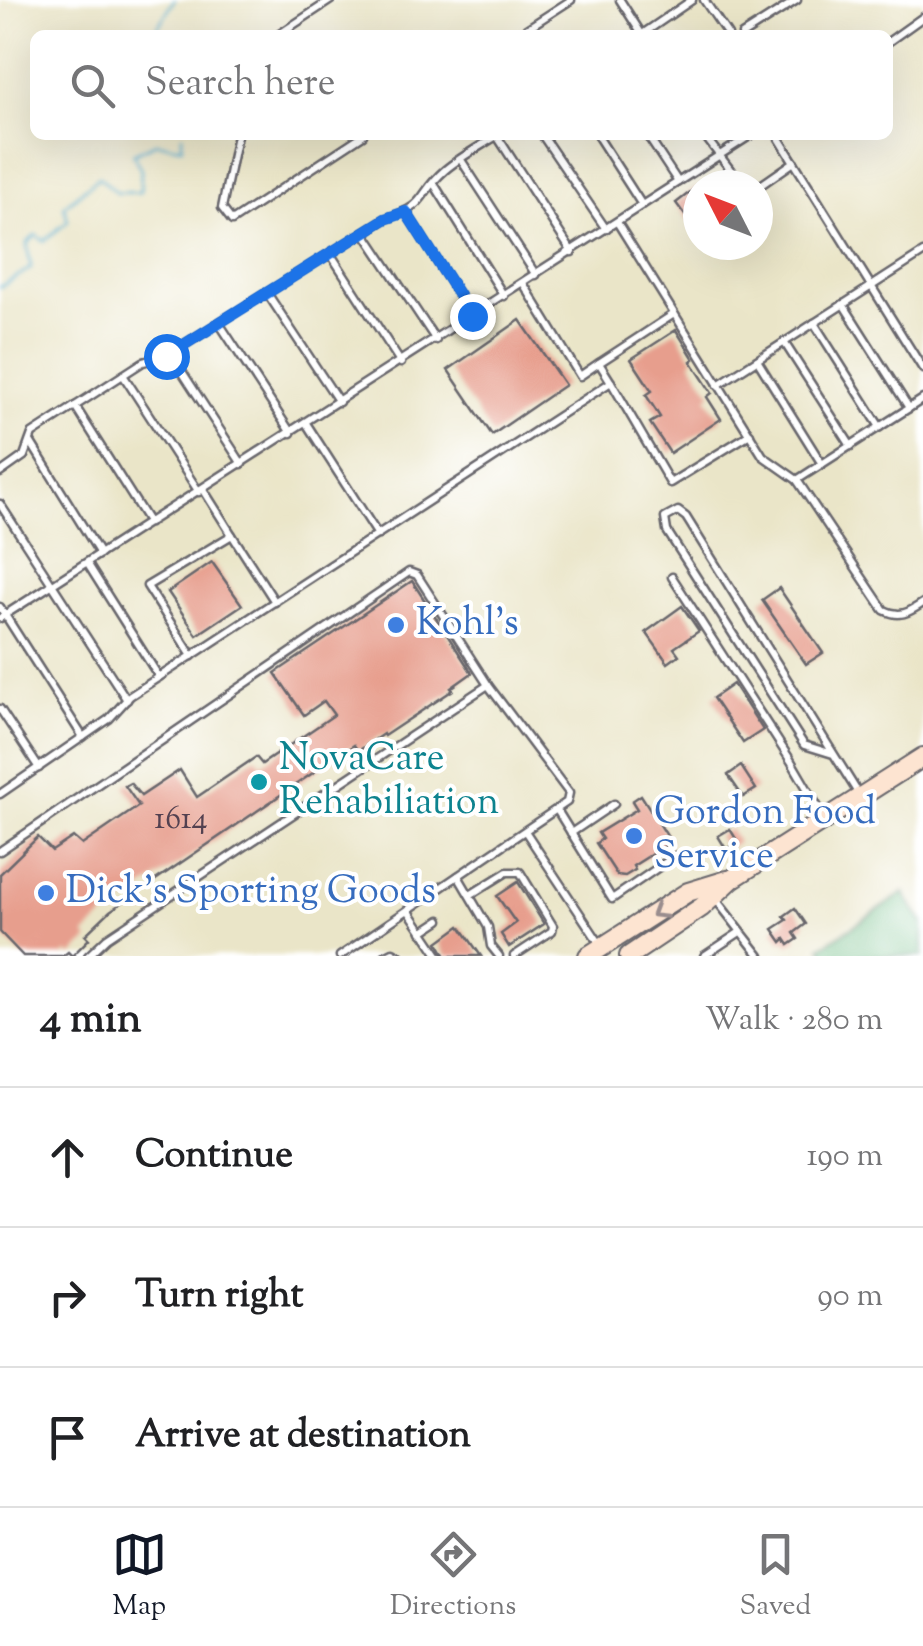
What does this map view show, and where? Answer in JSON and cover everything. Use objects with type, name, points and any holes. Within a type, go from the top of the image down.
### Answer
[{"type":"main road","points":[[629,956],[732,878],[923,757]]},
{"type":"main road","points":[[595,952],[688,892],[732,878]]},
{"type":"lane","points":[[286,30],[332,0]]},
{"type":"lane","points":[[525,30],[571,0]]},
{"type":"lane","points":[[620,0],[639,30]]},
{"type":"lane","points":[[647,30],[692,0]]},
{"type":"lane","points":[[704,0],[725,30]]},
{"type":"lane","points":[[750,30],[797,0]]},
{"type":"lane","points":[[893,38],[922,16]]},
{"type":"lane","points":[[236,140],[222,208],[232,221],[355,140]]},
{"type":"lane","points":[[0,473],[24,456],[32,434],[143,362],[170,353],[385,219],[420,204],[443,171],[492,140]]},
{"type":"lane","points":[[501,140],[572,252]]},
{"type":"lane","points":[[545,140],[606,229]]},
{"type":"lane","points":[[600,140],[642,206]]},
{"type":"lane","points":[[650,140],[678,182]]},
{"type":"lane","points":[[707,140],[730,170]]},
{"type":"lane","points":[[83,737],[2,613],[54,584],[743,140]]},
{"type":"lane","points":[[781,140],[923,369]]},
{"type":"lane","points":[[461,160],[536,274]]},
{"type":"lane","points":[[773,176],[794,162]]},
{"type":"lane","points":[[434,184],[504,296]]},
{"type":"lane","points":[[406,212],[472,316]]},
{"type":"lane","points":[[617,222],[762,456],[797,480],[884,610],[894,615],[907,614],[923,603]]},
{"type":"lane","points":[[364,232],[436,340]]},
{"type":"lane","points":[[330,253],[401,362]]},
{"type":"lane","points":[[718,385],[923,253]]},
{"type":"lane","points":[[523,284],[580,376],[674,314]]},
{"type":"lane","points":[[267,293],[339,402]]},
{"type":"lane","points":[[844,304],[909,408]]},
{"type":"lane","points":[[219,323],[290,433]]},
{"type":"lane","points":[[814,324],[880,427]]},
{"type":"lane","points":[[784,342],[851,446]]},
{"type":"lane","points":[[170,353],[242,464]]},
{"type":"lane","points":[[757,360],[822,464]]},
{"type":"lane","points":[[599,363],[670,482],[750,434]]},
{"type":"lane","points":[[123,375],[276,602]]},
{"type":"lane","points":[[0,794],[110,719],[127,700],[160,677],[611,382]]},
{"type":"lane","points":[[797,480],[923,399]]},
{"type":"lane","points":[[75,406],[149,523]]},
{"type":"lane","points":[[306,423],[378,535]]},
{"type":"lane","points":[[30,441],[100,554]]},
{"type":"lane","points":[[0,504],[127,700]]},
{"type":"lane","points":[[833,754],[804,745],[788,723],[667,530],[665,518],[678,511],[686,517],[862,798]]},
{"type":"lane","points":[[192,656],[148,586],[232,536]]},
{"type":"lane","points":[[87,562],[160,677]]},
{"type":"lane","points":[[0,851],[410,572],[418,575],[488,685],[569,793],[567,802],[557,810],[408,910],[360,948],[340,956]]},
{"type":"lane","points":[[672,578],[825,820]]},
{"type":"lane","points":[[88,956],[106,938],[488,685]]},
{"type":"lane","points":[[0,710],[38,768]]},
{"type":"lane","points":[[571,832],[614,804]]},
{"type":"lane","points":[[557,810],[612,898],[675,856]]},
{"type":"lane","points":[[526,831],[595,952]]},
{"type":"lane","points":[[470,895],[507,872],[520,872],[553,926],[552,931],[514,956]]},
{"type":"lane","points":[[458,876],[488,927],[491,946],[499,956]]},
{"type":"lane","points":[[713,896],[760,956]]},
{"type":"lane","points":[[408,910],[439,956]]},
{"type":"lane","points":[[422,932],[440,920]]},
{"type":"lane","points":[[704,956],[740,932]]},
{"type":"lane","points":[[385,956],[393,952],[400,956]]},
{"type":"green space","points":[[904,893],[923,923],[923,956],[827,956],[821,947]]},
{"type":"building","points":[[520,320],[565,385],[492,435],[448,370]]},
{"type":"building","points":[[676,330],[712,393],[707,397],[721,419],[670,453],[650,423],[660,417],[646,395],[652,391],[631,359]]},
{"type":"building","points":[[212,562],[242,605],[197,635],[168,592]]},
{"type":"building","points":[[412,581],[472,673],[453,690],[358,751],[354,745],[110,911],[85,935],[89,939],[72,956],[68,952],[63,956],[23,956],[0,932],[0,874],[38,837],[52,851],[73,837],[82,845],[139,806],[125,786],[130,783],[141,796],[180,770],[197,797],[256,757],[262,764],[334,715],[324,701],[304,715],[275,673]]},
{"type":"building","points":[[779,588],[823,653],[806,664],[762,600]]},
{"type":"building","points":[[682,606],[699,631],[674,648],[679,655],[668,663],[646,632]]},
{"type":"building","points":[[733,684],[763,730],[743,743],[713,698]]},
{"type":"building","points":[[741,766],[756,789],[743,797],[728,775]]},
{"type":"building","name":"Gordon Food Service","points":[[641,795],[671,842],[633,866],[635,870],[625,876],[617,875],[596,843],[602,839],[598,833],[637,809],[632,801]]},
{"type":"building","points":[[730,829],[738,842],[726,849],[718,836]]},
{"type":"building","points":[[518,882],[544,924],[509,947],[501,934],[516,923],[497,896]]},
{"type":"building","points":[[795,908],[806,924],[794,933],[798,939],[789,945],[773,929],[787,920],[784,916]]},
{"type":"building","points":[[460,926],[481,956],[446,956],[438,942]]},
{"type":"waterway","points":[[156,30],[174,0]]},
{"type":"waterway","points":[[0,287],[31,268],[27,244],[36,235],[44,241],[68,221],[64,206],[99,177],[117,193],[140,192],[141,170],[133,154],[156,143],[182,147],[182,140]]},
{"type":"place","name":"Kohl's","points":[[396,625]]},
{"type":"place","name":"NovaCare Rehabiliation","points":[[259,782]]},
{"type":"place","name":"Gordon Food Service","points":[[634,836]]},
{"type":"place","name":"Dick's Sporting Goods","points":[[46,893]]},
{"type":"route","points":[[166,356],[385,219],[406,212],[472,316]]}]
